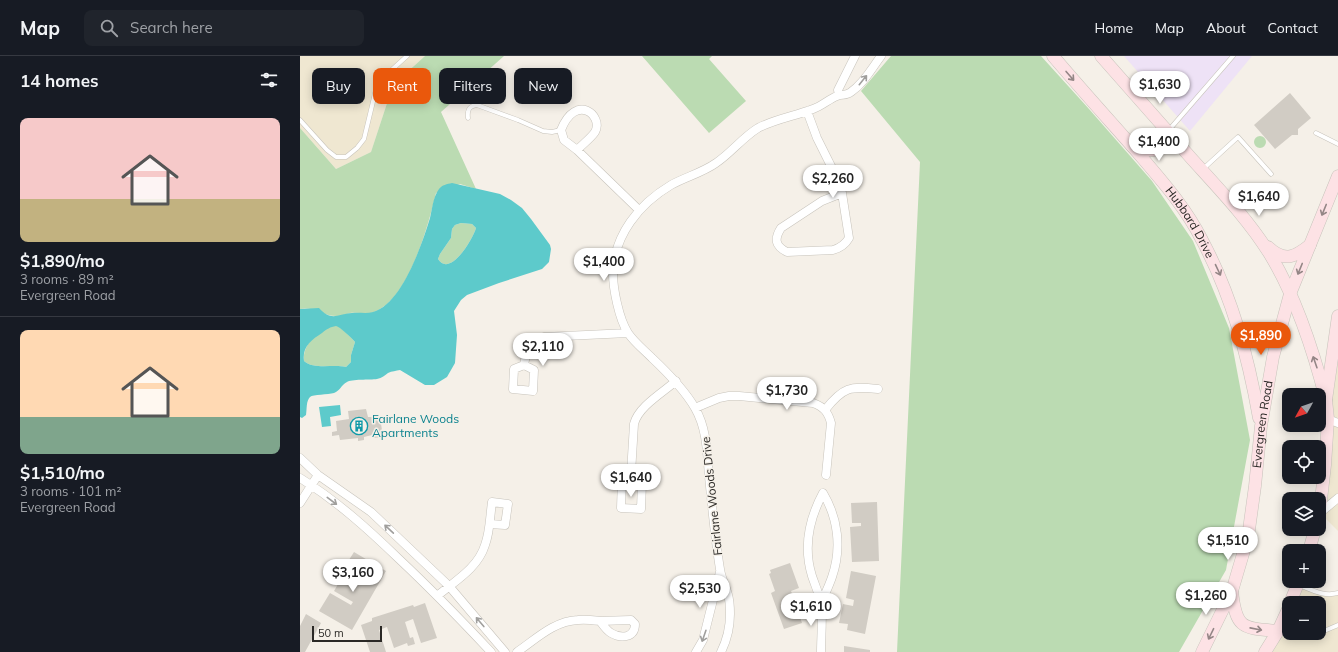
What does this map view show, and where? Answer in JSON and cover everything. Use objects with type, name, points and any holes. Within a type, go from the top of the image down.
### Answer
[{"type":"street","points":[[838,95],[838,90],[855,56]]},
{"type":"street","name":"Fairlane Woods Drive","points":[[721,652],[730,629],[730,613],[728,595],[720,572],[709,477],[707,444],[703,427],[695,408],[676,381],[628,333],[623,324],[619,312],[613,278],[616,251],[630,222],[639,210],[653,198],[671,185],[715,164],[758,128],[771,122],[816,108],[838,95],[844,96],[850,93],[858,87],[881,56]]},
{"type":"street","name":"Hubbard Drive","points":[[1052,56],[1170,190],[1202,238],[1219,272],[1242,338],[1260,426]]},
{"type":"street","points":[[1100,56],[1236,208],[1262,242],[1275,263],[1290,294],[1319,373],[1323,388]]},
{"type":"street","points":[[577,150],[596,131],[596,121],[591,112],[583,108],[574,110],[565,120],[561,130],[564,140],[577,150],[639,210]]},
{"type":"street","points":[[807,111],[817,138],[839,182],[842,193],[849,238],[846,244],[833,250],[787,252],[781,249],[777,243],[777,234],[781,228],[822,201],[842,193]]},
{"type":"street","points":[[1132,146],[1142,150],[1157,150],[1163,146],[1169,133]]},
{"type":"street","name":"Evergreen Road","points":[[1202,652],[1232,591],[1248,537],[1255,486],[1260,426],[1273,357],[1290,294],[1338,176]]},
{"type":"street","points":[[1262,242],[1274,253],[1291,257],[1310,245]]},
{"type":"street","points":[[1322,492],[1325,465],[1333,421],[1326,400],[1338,316]]},
{"type":"street","points":[[524,365],[528,348],[537,339],[544,337],[628,333]]},
{"type":"street","points":[[631,473],[634,424],[636,418],[643,409],[676,381]]},
{"type":"street","points":[[825,410],[833,399],[849,389],[857,387],[878,389]]},
{"type":"street","points":[[695,408],[719,398],[739,396],[813,403],[820,406],[829,416],[831,423],[826,475]]},
{"type":"street","points":[[300,458],[318,476],[371,512],[449,586],[505,652]]},
{"type":"street","points":[[300,503],[318,476]]},
{"type":"street","points":[[300,478],[362,524],[437,596],[491,652]]},
{"type":"street","points":[[821,603],[832,578],[838,550],[834,518],[830,505],[822,493],[811,520],[807,548],[808,562],[821,603],[821,652]]},
{"type":"street","points":[[1326,509],[1338,498]]},
{"type":"street","points":[[437,596],[473,565],[482,553],[486,544],[490,524]]},
{"type":"street","name":"Fairlane Woods Drive","points":[[696,652],[703,640],[720,572]]},
{"type":"street","points":[[1232,591],[1234,607],[1237,617],[1242,625],[1254,629],[1282,632]]},
{"type":"street","points":[[517,652],[557,624],[577,620],[600,621]]},
{"type":"street","points":[[1265,652],[1282,636]]},
{"type":"lane","points":[[300,120],[327,150],[336,157],[346,156],[357,148],[364,139],[377,85],[407,56]]},
{"type":"lane","points":[[1169,133],[1232,56]]},
{"type":"lane","points":[[468,118],[467,112],[469,108],[477,105],[543,131],[552,132],[561,130]]},
{"type":"lane","points":[[1316,133],[1338,144]]},
{"type":"lane","points":[[1202,170],[1238,137],[1271,174]]},
{"type":"lane","points":[[1308,588],[1319,594],[1332,595],[1338,593]]},
{"type":"lane","points":[[1326,631],[1338,625]]},
{"type":"shaded area","points":[[300,56],[425,56],[412,68],[373,68],[373,104],[387,104],[371,152],[336,169],[300,128]]},
{"type":"shaded area","points":[[1124,56],[1252,56],[1190,131]]},
{"type":"shaded area","points":[[1338,331],[1338,531],[1326,519],[1326,492],[1322,492],[1323,484],[1326,484],[1326,452]]},
{"type":"shaded area","points":[[1296,588],[1306,588],[1319,594],[1338,593],[1338,652],[1265,652],[1282,620],[1282,640],[1326,640],[1326,596],[1293,596]]},
{"type":"green space","points":[[425,56],[504,56],[490,68],[439,68],[439,104],[450,104],[441,112],[476,189],[460,184],[436,193],[428,224],[415,260],[397,293],[386,305],[371,313],[350,313],[338,316],[305,308],[300,309],[300,128],[336,169],[371,152],[387,104],[431,104],[431,68],[412,68]]},
{"type":"green space","points":[[642,56],[712,56],[709,59],[746,101],[709,133]]},
{"type":"green space","points":[[891,56],[1041,56],[1152,181],[1193,241],[1229,328],[1250,440],[1226,570],[1179,652],[897,652],[920,162],[861,91]]},
{"type":"green space","points":[[1258,136],[1262,136],[1266,142],[1262,148],[1258,148],[1254,144],[1254,140]]},
{"type":"green space","points":[[461,223],[472,224],[476,228],[474,233],[466,248],[455,260],[449,264],[443,264],[438,259],[440,254],[451,238],[452,229],[455,225]]},
{"type":"green space","points":[[336,325],[349,335],[355,342],[351,355],[351,362],[346,367],[318,366],[308,364],[304,361],[306,349],[313,338],[318,333]]},
{"type":"water","points":[[452,183],[500,194],[522,208],[550,245],[551,249],[549,262],[542,269],[467,295],[461,300],[454,311],[457,335],[455,363],[447,377],[434,385],[425,385],[400,370],[390,372],[377,379],[349,381],[334,393],[314,395],[310,397],[307,403],[306,415],[302,418],[300,417],[300,309],[319,308],[328,315],[335,316],[352,313],[370,313],[383,307],[393,298],[402,286],[409,272],[430,218],[437,192],[445,185]],"holes":[[[461,223],[472,224],[476,228],[474,233],[466,248],[460,255],[449,264],[443,264],[438,259],[440,254],[451,238],[452,229],[455,225]],[[336,326],[355,342],[351,355],[351,362],[346,367],[318,366],[308,364],[304,361],[304,352],[308,344],[327,329]]]},
{"type":"water","points":[[340,405],[341,415],[330,417],[331,426],[322,427],[319,407]]},
{"type":"building","points":[[1290,93],[1311,118],[1298,129],[1298,135],[1292,135],[1275,149],[1254,125]]},
{"type":"building","name":"Fairlane Woods Apartments","points":[[366,409],[368,417],[380,417],[383,437],[372,438],[372,435],[364,437],[364,440],[358,441],[358,438],[340,440],[339,435],[332,436],[332,432],[337,431],[336,421],[349,419],[348,411]]},
{"type":"building","points":[[877,502],[879,561],[852,562],[850,527],[861,526],[861,523],[852,523],[851,503]]},
{"type":"building","points":[[354,552],[386,571],[352,630],[319,611],[330,593],[351,605],[353,602],[334,591],[345,572],[365,583],[370,576],[347,563]]},
{"type":"building","points":[[790,563],[799,588],[791,591],[793,596],[801,593],[809,614],[800,617],[802,623],[784,629],[771,593],[775,591],[769,574],[771,573],[770,570]]},
{"type":"building","points":[[851,571],[876,576],[865,634],[847,630],[848,624],[839,623],[843,604],[853,606],[854,600],[846,598]]},
{"type":"building","points":[[425,603],[437,638],[421,643],[413,619],[405,622],[410,638],[413,637],[415,644],[408,646],[407,643],[394,648],[387,627],[379,630],[386,652],[370,652],[361,625],[372,621],[372,618],[413,605],[414,607]]},
{"type":"building","points":[[306,614],[321,623],[305,652],[300,652],[300,626]]},
{"type":"building","points":[[844,646],[870,650],[870,652],[844,652]]},
{"type":"place","name":"Fairlane Woods Apartments","points":[[359,426]]}]
